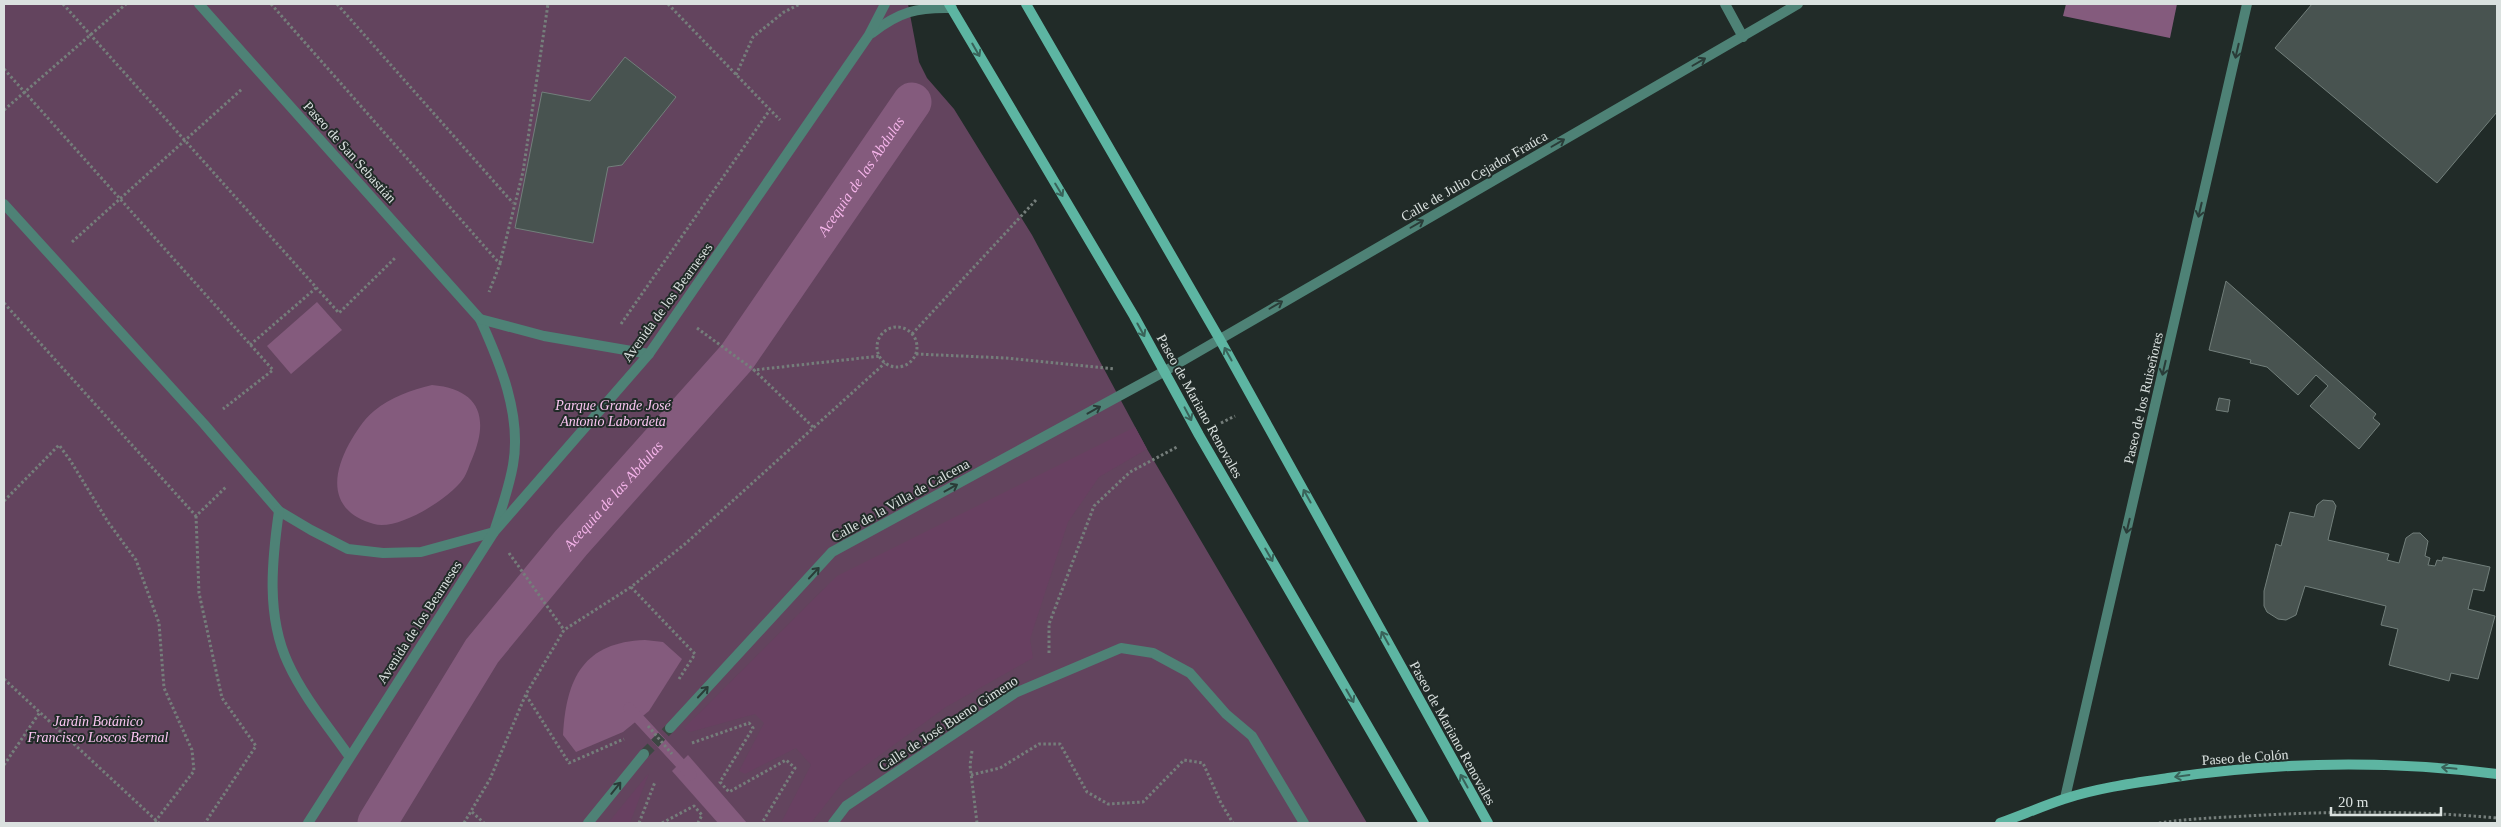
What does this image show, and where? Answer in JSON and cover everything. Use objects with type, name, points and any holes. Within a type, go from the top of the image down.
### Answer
[{"type":"main road","name":"Paseo de Mariano Renovales","points":[[1026,4],[1219,338],[1488,823]]},
{"type":"main road","name":"Paseo de Mariano Renovales","points":[[951,5],[1165,372],[1209,452],[1424,823]]},
{"type":"main road","name":"Paseo de Colón","points":[[2000,823],[2065,798],[2134,783],[2208,772],[2362,765],[2444,767],[2497,774]]},
{"type":"street","name":"Paseo de San Sebastián","points":[[199,4],[480,319],[498,359],[510,400],[514,432],[514,464],[494,532]]},
{"type":"street","name":"Avenida de los Bearneses","points":[[308,823],[349,756],[494,532],[649,354],[869,36],[885,4]]},
{"type":"street","points":[[1725,4],[1743,37]]},
{"type":"street","name":"Calle de Julio Cejador Fraúca","points":[[1165,372],[1219,338],[1798,4]]},
{"type":"street","name":"Paseo de los Ruiseñores","points":[[2065,798],[2248,4]]},
{"type":"street","name":"Avenida de los Bearneses","points":[[869,36],[888,20],[908,11],[925,7],[951,5]]},
{"type":"street","points":[[4,204],[204,424],[243,471],[280,511],[348,549],[384,553],[421,552],[494,532]]},
{"type":"street","points":[[480,319],[544,336],[649,354]]},
{"type":"street","name":"Calle de la Villa de Calcena","points":[[670,728],[832,552],[1165,372]]},
{"type":"street","points":[[280,511],[273,577],[275,622],[287,662],[314,707],[349,756]]},
{"type":"street","name":"Calle de José Bueno Gimeno","points":[[833,823],[846,806],[1015,693],[1121,648],[1153,653],[1190,673],[1226,714],[1252,736],[1304,823]]},
{"type":"street","points":[[588,823],[644,754]]},
{"type":"path","points":[[63,4],[339,313],[412,242]]},
{"type":"path","points":[[4,110],[126,4]]},
{"type":"path","points":[[271,4],[500,264]]},
{"type":"path","points":[[337,4],[513,204]]},
{"type":"path","points":[[480,319],[500,264],[513,204],[523,172],[548,4]]},
{"type":"path","points":[[605,347],[769,111],[668,4]]},
{"type":"path","points":[[736,75],[753,37],[784,12],[800,4]]},
{"type":"path","points":[[4,69],[273,370],[204,424]]},
{"type":"path","points":[[53,259],[261,72]]},
{"type":"path","points":[[912,334],[1054,181]]},
{"type":"path","points":[[250,344],[316,288]]},
{"type":"path","points":[[4,303],[196,516],[199,593],[222,698],[256,746],[205,823]]},
{"type":"path","points":[[902,328],[912,334],[917,344],[916,354],[903,367],[890,366],[880,356],[878,350],[880,338],[889,329],[902,328]]},
{"type":"path","points":[[719,343],[754,370],[813,427]]},
{"type":"path","points":[[916,354],[1006,358],[1115,369]]},
{"type":"path","points":[[754,370],[880,356]]},
{"type":"path","points":[[464,823],[490,779],[526,694],[564,630],[631,587],[685,544],[885,363]]},
{"type":"path","points":[[1218,425],[1235,416]]},
{"type":"path","points":[[1049,679],[1049,624],[1094,506],[1130,472],[1183,444]]},
{"type":"path","points":[[4,501],[59,445],[108,522],[136,560],[159,623],[164,688],[192,750],[194,771],[156,822],[4,679]]},
{"type":"path","points":[[196,516],[243,471]]},
{"type":"path","points":[[525,578],[564,630]]},
{"type":"path","points":[[631,587],[695,654],[676,684]]},
{"type":"path","points":[[526,694],[569,763],[628,737]]},
{"type":"path","points":[[4,765],[40,712]]},
{"type":"path","points":[[976,720],[970,764],[977,823]]},
{"type":"path","points":[[691,743],[749,723],[753,728],[720,782],[729,792],[786,760],[795,768],[762,823]]},
{"type":"path","points":[[648,726],[672,754]]},
{"type":"path","points":[[971,775],[1000,768],[1039,744],[1060,744],[1087,792],[1108,804],[1143,802],[1184,760],[1203,763],[1221,803],[1233,823]]},
{"type":"path","points":[[639,823],[656,779]]},
{"type":"path","points":[[662,823],[694,806],[702,815],[698,823]]},
{"type":"path","points":[[472,812],[484,823]]},
{"type":"path","points":[[2159,823],[2184,819],[2315,812],[2445,813],[2497,818]]},
{"type":"green space","name":"Parque Grande José Antonio Labordeta","points":[[4,4],[908,4],[919,62],[927,78],[954,109],[1032,235],[1147,449],[1367,823],[4,823]]},
{"type":"shaded area","points":[[2066,4],[2177,4],[2170,38],[2063,16]]},
{"type":"shaded area","points":[[317,302],[342,330],[291,374],[267,346]]},
{"type":"shaded area","points":[[432,385],[461,392],[470,399],[480,418],[477,444],[464,477],[456,487],[435,504],[409,518],[384,525],[360,519],[342,503],[338,493],[339,470],[349,444],[363,422],[381,406],[416,389]]},
{"type":"shaded area","points":[[1135,427],[1147,449],[1099,477],[1068,522],[1030,639],[1033,658],[946,707],[843,782],[811,823],[781,823],[811,765],[796,748],[745,774],[739,771],[764,723],[755,714],[690,732],[684,728],[837,576]]},
{"type":"shaded area","points":[[645,640],[663,642],[682,659],[649,711],[623,732],[576,752],[563,735],[568,696],[574,680],[582,667],[593,656],[607,648],[624,642]]},
{"type":"shaded area","points":[[688,755],[747,823],[718,823],[672,771]]},
{"type":"shaded area","points":[[649,773],[630,823],[608,823]]},
{"type":"building","points":[[2312,4],[2497,4],[2497,112],[2437,183],[2275,48]]},
{"type":"building","points":[[625,57],[676,97],[622,165],[608,167],[593,243],[515,228],[542,92],[590,101]]},
{"type":"building","points":[[2226,281],[2376,414],[2373,418],[2380,424],[2359,449],[2310,406],[2328,386],[2316,375],[2298,395],[2267,367],[2250,363],[2251,360],[2209,350]]},
{"type":"building","points":[[2219,398],[2230,400],[2228,412],[2216,410]]},
{"type":"building","points":[[2323,500],[2333,501],[2336,506],[2328,540],[2389,554],[2387,560],[2399,563],[2406,538],[2413,533],[2420,533],[2428,541],[2425,556],[2430,558],[2428,565],[2435,566],[2437,560],[2442,561],[2443,557],[2490,567],[2484,591],[2473,589],[2468,609],[2495,616],[2478,679],[2451,673],[2449,681],[2389,665],[2398,629],[2381,625],[2386,606],[2305,586],[2296,615],[2286,620],[2278,619],[2267,612],[2264,606],[2264,591],[2276,544],[2281,546],[2290,512],[2314,517],[2317,505]]},
{"type":"waterway","name":"Acequia de las Abdulas","points":[[377,823],[482,651],[571,543],[737,357],[912,102]]},
{"type":"waterway","name":"Calle de la Villa de Calcena","points":[[629,708],[691,775]]},
{"type":"tunnel","points":[[644,754],[670,728]]},
{"type":"park label","name":"Jardín Botánico Francisco Loscos Bernal","points":[[98,730]]}]
